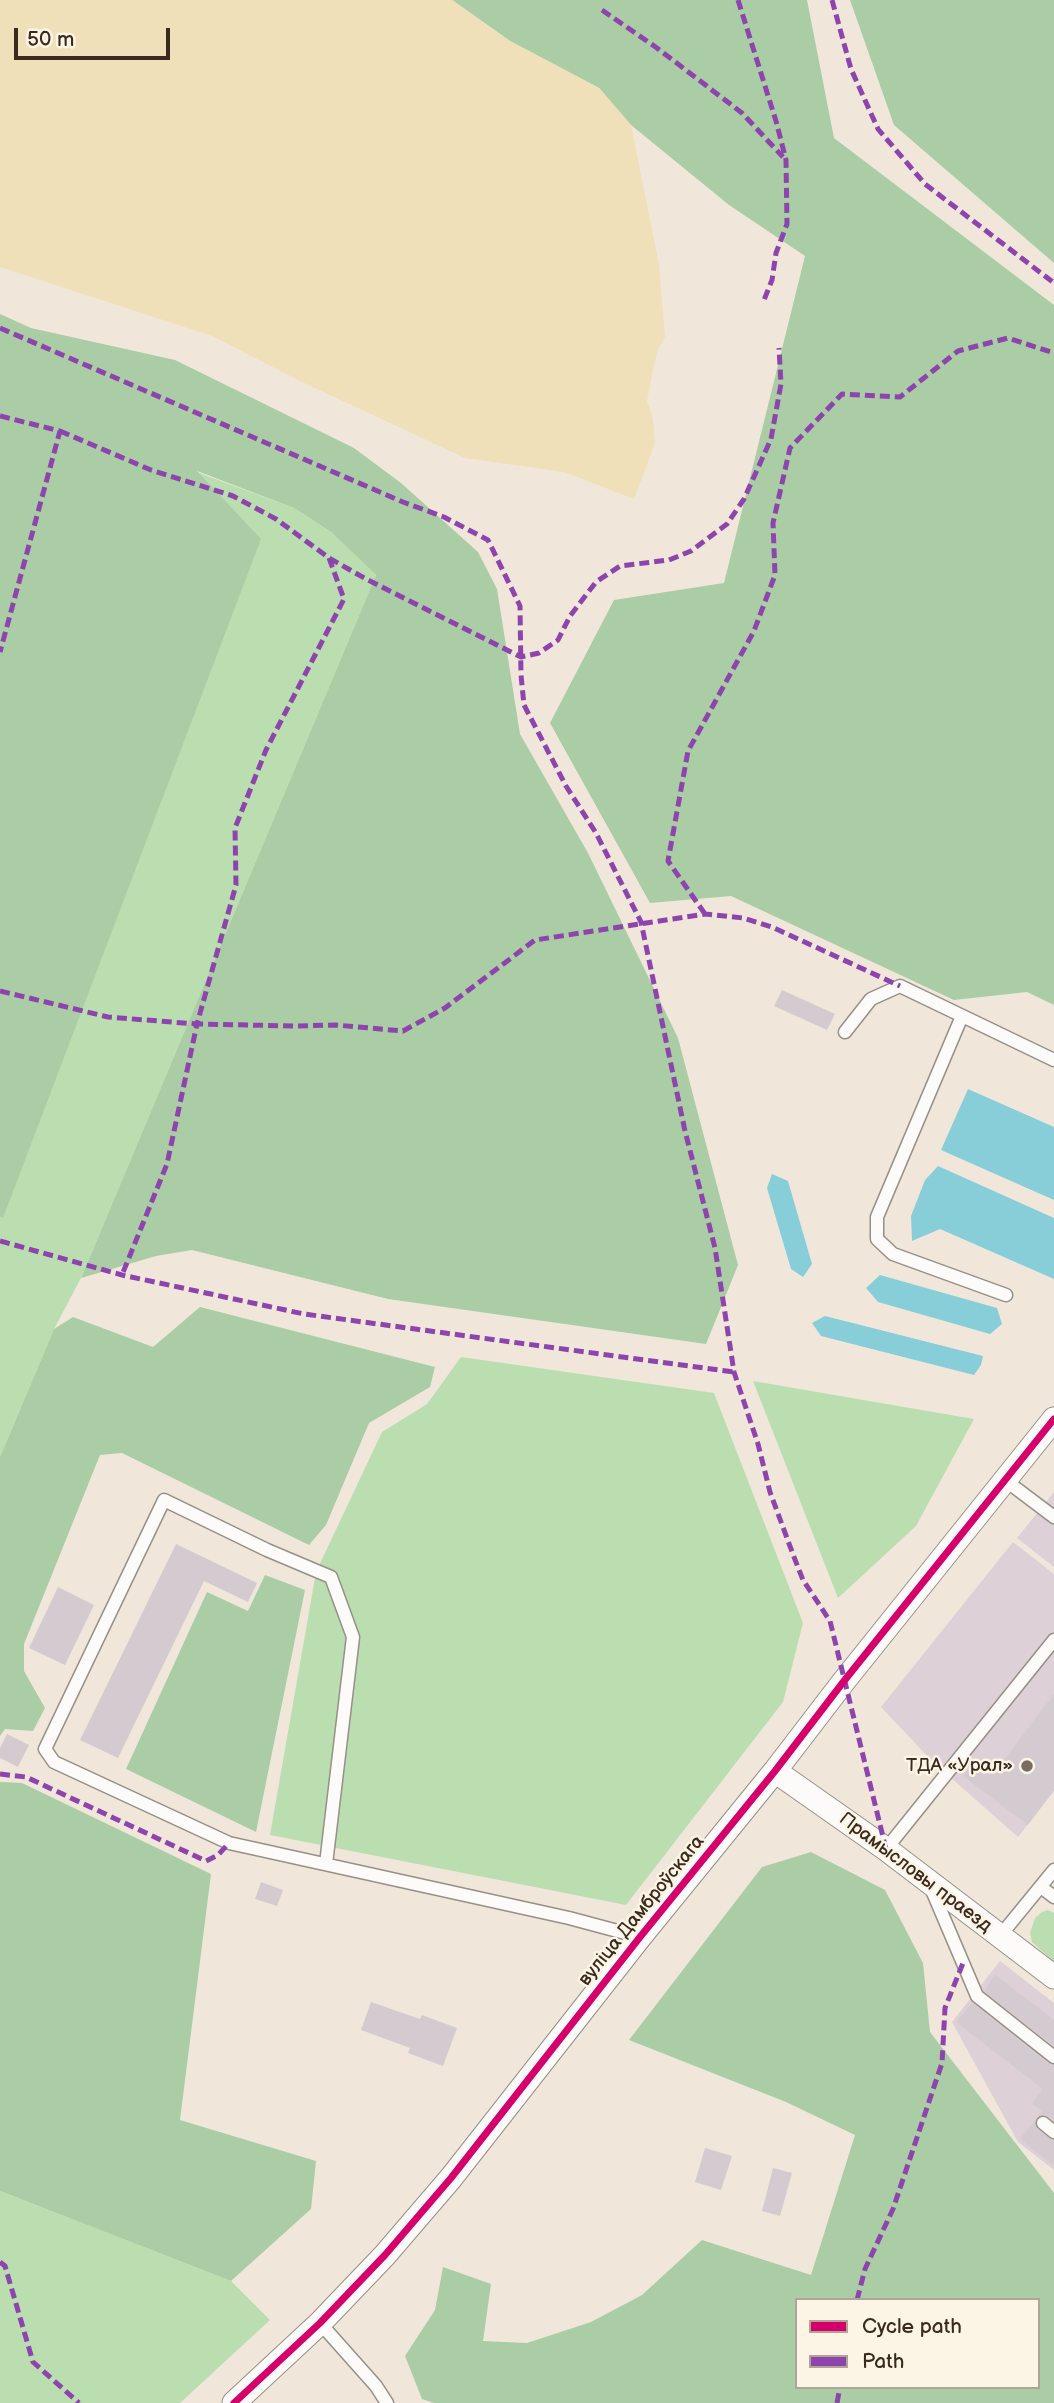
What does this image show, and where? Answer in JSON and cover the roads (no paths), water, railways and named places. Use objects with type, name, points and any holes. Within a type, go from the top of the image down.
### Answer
[{"type":"street","name":"вуліца Дамброўскага","points":[[234,2403],[320,2323],[385,2255],[451,2178],[1054,1419]]},
{"type":"street","name":"Прамысловы праезд","points":[[775,1771],[886,1849],[1054,1977]]},
{"type":"lane","points":[[845,1032],[871,999],[900,986],[1054,1060]]},
{"type":"lane","points":[[962,1016],[877,1217],[877,1239],[893,1254],[1006,1295]]},
{"type":"lane","points":[[1004,1480],[1054,1517]]},
{"type":"lane","points":[[326,1864],[354,1637],[331,1577],[267,1550],[164,1500],[45,1749],[54,1762],[229,1843],[569,1917],[640,1937]]},
{"type":"lane","points":[[886,1849],[1054,1640]]},
{"type":"lane","points":[[1000,1936],[1054,1870]]},
{"type":"lane","points":[[928,1881],[977,1996],[1054,2057]]},
{"type":"lane","points":[[1041,1886],[1054,1897]]},
{"type":"lane","points":[[1043,2123],[1054,2132]]},
{"type":"lane","points":[[320,2323],[376,2386],[387,2403]]},
{"type":"water","points":[[968,1089],[1054,1127],[1054,1200],[941,1150]]},
{"type":"water","points":[[938,1166],[1054,1218],[1054,1279],[940,1229],[912,1241],[911,1216],[925,1180]]},
{"type":"water","points":[[772,1174],[788,1181],[812,1264],[803,1277],[791,1269],[767,1188]]},
{"type":"water","points":[[880,1275],[997,1308],[1002,1324],[990,1334],[878,1302],[866,1288]]},
{"type":"water","points":[[825,1316],[983,1356],[981,1365],[974,1375],[821,1336],[812,1323]]},
{"type":"place","name":"ТДА «Урал»","points":[[1027,1766]]}]
